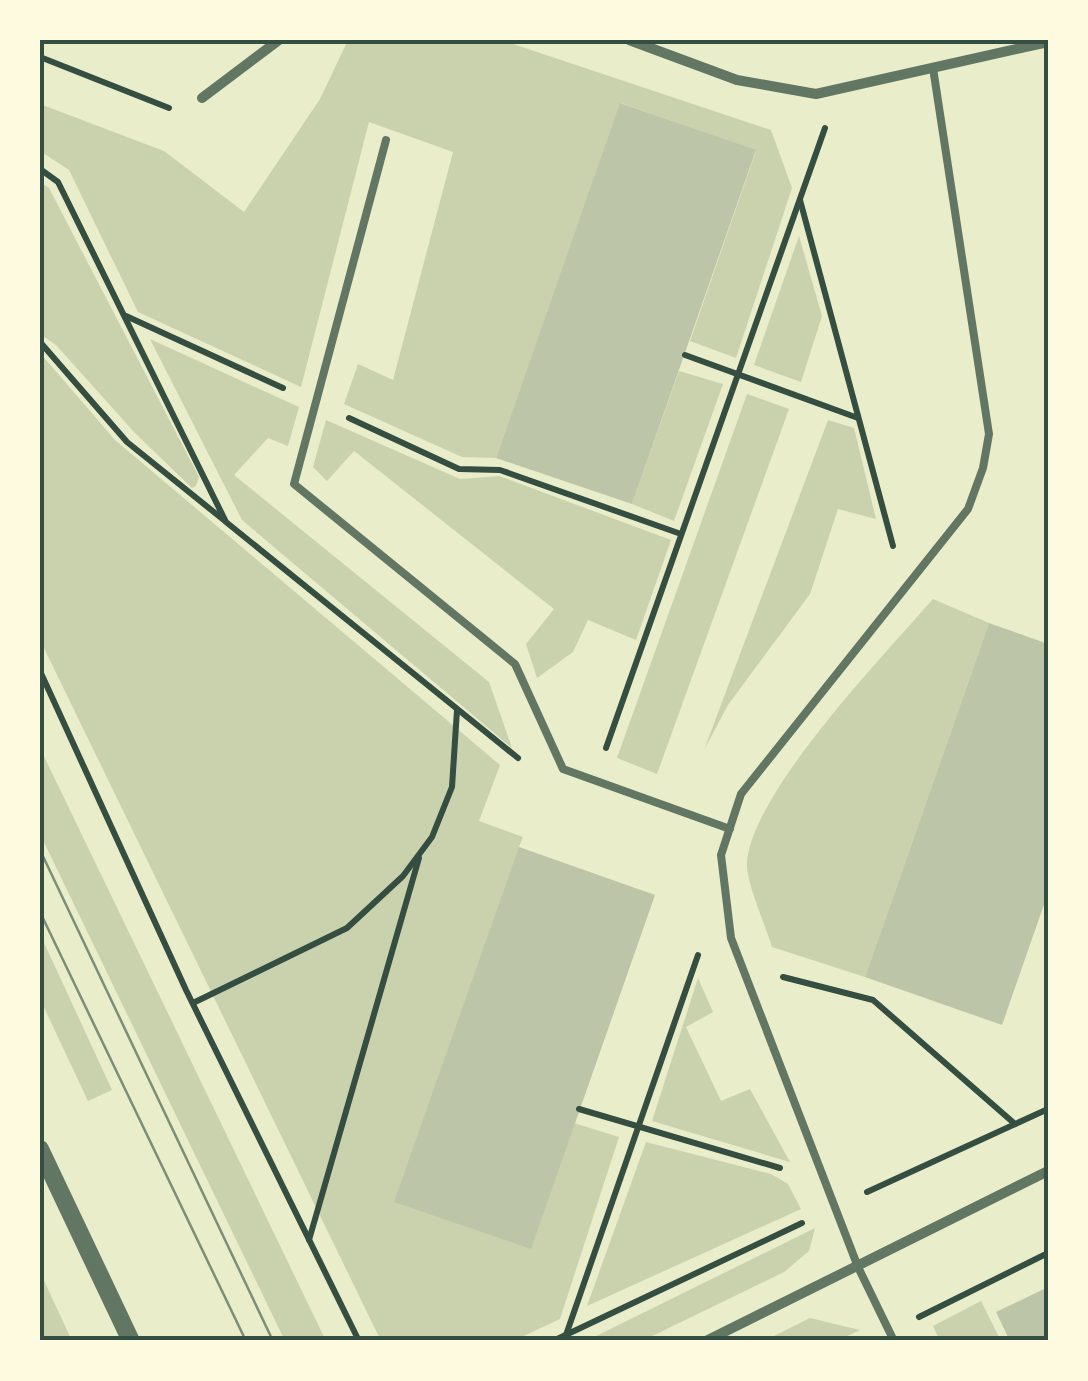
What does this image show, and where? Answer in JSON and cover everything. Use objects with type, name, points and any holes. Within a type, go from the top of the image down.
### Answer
[{"type":"street","points":[[202,98],[279,40]]},
{"type":"street","points":[[629,40],[737,80],[816,94],[1048,42]]},
{"type":"street","points":[[40,1150],[131,1341]]},
{"type":"street","points":[[706,1341],[1048,1171]]},
{"type":"lane","points":[[894,1341],[858,1267],[731,938],[721,855],[741,794],[968,509],[983,468],[990,434],[933,68]]},
{"type":"lane","points":[[386,140],[294,484],[515,664],[563,769],[730,830]]},
{"type":"path","points":[[40,56],[181,113],[202,98]]},
{"type":"path","points":[[595,780],[839,88]]},
{"type":"path","points":[[800,199],[904,590]]},
{"type":"path","points":[[125,316],[459,469],[500,470],[681,534]]},
{"type":"path","points":[[40,342],[128,442],[226,522]]},
{"type":"path","points":[[685,355],[858,418]]},
{"type":"path","points":[[40,671],[192,1003],[359,1341]]},
{"type":"path","points":[[192,1003],[347,928],[403,876],[443,813],[452,787],[457,710]]},
{"type":"path","points":[[309,1241],[420,854]]},
{"type":"path","points":[[566,1335],[696,955],[873,1000],[1015,1124]]},
{"type":"path","points":[[579,1109],[825,1181]]},
{"type":"path","points":[[889,1331],[1048,1253]]},
{"type":"green space","points":[[348,40],[501,40],[771,130],[792,188],[736,358],[690,341],[756,151],[621,103],[496,458],[462,457],[344,404],[358,364],[393,380],[453,152],[369,122],[301,387],[138,312],[69,170],[40,151],[40,104],[164,151],[244,212],[320,99]]},
{"type":"green space","points":[[40,182],[49,188],[199,477],[196,486],[192,488],[135,433],[56,345],[40,334]]},
{"type":"green space","points":[[799,236],[822,316],[801,382],[754,365]]},
{"type":"green space","points":[[150,339],[299,407],[288,446],[268,438],[234,475],[489,682],[512,748],[242,520]]},
{"type":"green space","points":[[40,353],[115,440],[500,765],[479,821],[523,837],[519,847],[574,1123],[619,1137],[560,1319],[513,1341],[381,1341],[40,640]]},
{"type":"green space","points":[[679,371],[723,384],[674,521],[632,504]]},
{"type":"green space","points":[[747,394],[789,409],[657,774],[617,758]]},
{"type":"green space","points":[[326,420],[460,479],[499,476],[671,540],[636,640],[588,620],[573,652],[537,678],[526,644],[554,609],[354,451],[327,481],[313,467]]},
{"type":"green space","points":[[828,420],[854,428],[876,519],[838,509],[810,594],[728,705],[704,750]]},
{"type":"green space","points":[[933,599],[989,623],[865,977],[772,947],[747,867],[753,838],[793,766],[853,689]]},
{"type":"green space","points":[[40,748],[326,1341],[285,1341],[40,834]]},
{"type":"green space","points":[[40,934],[112,1090],[88,1101],[40,999]]},
{"type":"green space","points":[[698,978],[713,1012],[686,1027],[721,1101],[750,1089],[790,1162],[652,1121]]},
{"type":"green space","points":[[646,1142],[771,1174],[788,1184],[801,1209],[587,1306]]},
{"type":"green space","points":[[815,1228],[809,1251],[784,1272],[642,1341],[586,1341]]},
{"type":"green space","points":[[40,1272],[72,1341],[40,1341]]},
{"type":"green space","points":[[981,1301],[1001,1341],[940,1341],[933,1326]]},
{"type":"green space","points":[[810,1318],[860,1330],[837,1341],[764,1341]]},
{"type":"building","points":[[620,103],[756,150],[632,504],[496,458]]},
{"type":"building","points":[[989,623],[1048,644],[1048,893],[1002,1025],[865,977]]},
{"type":"building","points":[[519,847],[655,895],[531,1249],[394,1202]]},
{"type":"building","points":[[1048,1287],[1048,1341],[1010,1341],[996,1312]]},
{"type":"tram line","points":[[40,850],[273,1341]]},
{"type":"tram line","points":[[40,912],[246,1341]]}]
